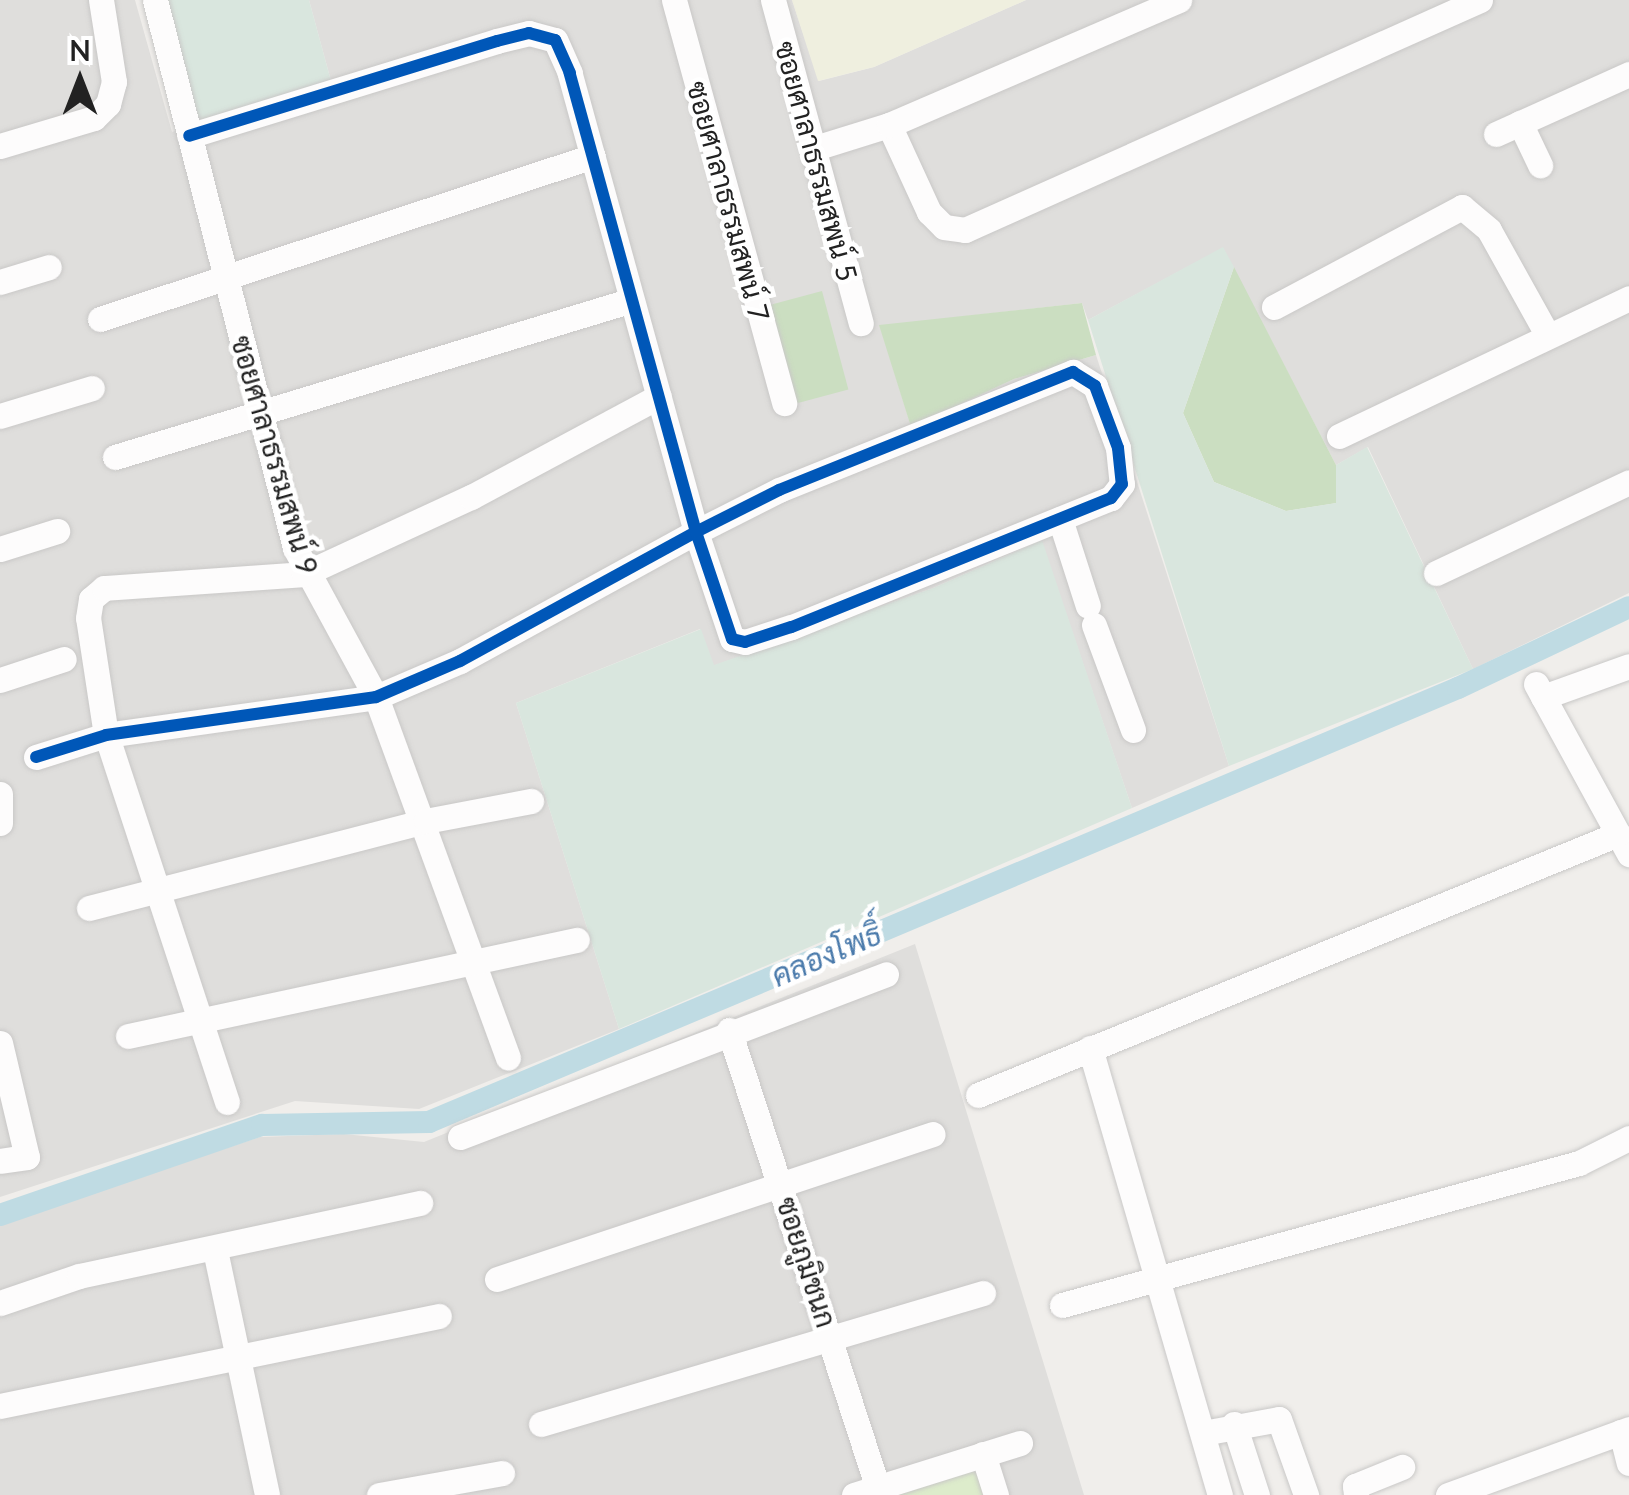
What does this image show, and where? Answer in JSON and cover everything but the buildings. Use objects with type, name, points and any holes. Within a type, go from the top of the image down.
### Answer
[{"type":"street","points":[[0,146],[94,118],[108,104],[114,82],[101,0]]},
{"type":"street","name":"ซอยศาลาธรรมสพน์ 9","points":[[155,0],[304,574],[376,697],[426,821],[508,1058]]},
{"type":"street","name":"ซอยศาลาธรรมสพน์ 7","points":[[674,0],[784,403]]},
{"type":"street","name":"ซอยศาลาธรรมสพน์ 5","points":[[773,0],[861,323]]},
{"type":"street","points":[[815,148],[889,125],[1179,0]]},
{"type":"street","points":[[889,125],[929,212],[944,227],[964,230],[1480,0]]},
{"type":"street","points":[[36,756],[106,735],[376,697],[460,661],[696,532],[795,484],[1073,372],[1094,386],[1118,448],[1122,484],[1111,498],[1060,519],[745,642],[732,639],[723,623],[696,532],[593,156],[555,40],[530,33],[190,136]]},
{"type":"street","points":[[1496,134],[1629,74]]},
{"type":"street","points":[[1520,123],[1540,166]]},
{"type":"street","points":[[100,319],[593,156]]},
{"type":"street","points":[[1274,307],[1441,213],[1462,207],[1489,230],[1548,336]]},
{"type":"street","points":[[0,282],[49,267]]},
{"type":"street","points":[[1340,436],[1629,298]]},
{"type":"street","points":[[115,457],[263,416],[632,300]]},
{"type":"street","points":[[0,416],[92,388]]},
{"type":"street","points":[[227,1102],[106,735],[88,618],[91,599],[104,588],[304,574],[471,497],[659,396]]},
{"type":"street","points":[[1436,573],[1629,482]]},
{"type":"street","points":[[1060,519],[1133,730]]},
{"type":"street","points":[[0,549],[57,531]]},
{"type":"street","points":[[0,680],[64,659]]},
{"type":"street","points":[[978,1096],[1090,1048],[1623,844],[1540,691],[1629,666]]},
{"type":"street","points":[[0,794],[0,823]]},
{"type":"street","points":[[89,908],[426,821],[531,801]]},
{"type":"street","points":[[128,1036],[577,940]]},
{"type":"street","points":[[460,1137],[729,1030],[886,974]]},
{"type":"street","name":"ซอยภูมิชนก","points":[[729,1030],[833,1340],[870,1493]]},
{"type":"street","points":[[1090,1048],[1220,1495]]},
{"type":"street","points":[[0,1161],[27,1157],[1,1054]]},
{"type":"street","points":[[497,1279],[932,1134]]},
{"type":"street","points":[[1062,1305],[1158,1282],[1579,1163],[1629,1138]]},
{"type":"street","points":[[0,1303],[80,1276],[420,1204]]},
{"type":"street","points":[[214,1250],[243,1360],[267,1495]]},
{"type":"street","points":[[542,1424],[983,1293]]},
{"type":"street","points":[[0,1406],[243,1360],[439,1316]]},
{"type":"street","points":[[1203,1433],[1234,1424],[1279,1420],[1306,1495]]},
{"type":"street","points":[[1234,1424],[1257,1495]]},
{"type":"street","points":[[1448,1495],[1625,1431],[1629,1463]]},
{"type":"street","points":[[870,1493],[1020,1443]]},
{"type":"street","points":[[983,1454],[996,1495]]},
{"type":"street","points":[[1356,1495],[1356,1486],[1402,1467]]},
{"type":"street","points":[[379,1495],[502,1473]]},
{"type":"shaded area","points":[[0,0],[135,0],[172,132],[331,81],[309,0],[792,0],[819,81],[874,67],[1026,0],[1629,0],[1629,593],[1473,669],[1368,447],[1336,465],[1223,248],[1088,320],[1082,303],[880,326],[911,426],[1014,379],[1096,355],[1229,766],[1132,808],[1041,540],[933,588],[713,666],[700,629],[516,703],[619,1029],[419,1109],[295,1101],[0,1197]]},
{"type":"shaded area","points":[[167,0],[309,0],[331,81],[197,124]]},
{"type":"shaded area","points":[[1223,247],[1234,267],[1183,413],[1214,482],[1286,511],[1336,503],[1336,465],[1367,447],[1473,669],[1229,766],[1088,320]]},
{"type":"shaded area","points":[[1042,540],[1132,808],[619,1029],[516,703],[701,629],[714,665],[933,588]]},
{"type":"shaded area","points":[[915,944],[1084,1495],[0,1495],[0,1224],[260,1137],[344,1134],[424,1142]]},
{"type":"green space","points":[[792,0],[1026,0],[874,67],[818,81]]},
{"type":"green space","points":[[1234,267],[1336,465],[1337,503],[1286,511],[1214,482],[1183,413]]},
{"type":"green space","points":[[822,291],[848,390],[793,404],[767,306]]},
{"type":"green space","points":[[1082,303],[1096,355],[1014,379],[911,427],[879,325]]},
{"type":"green space","points":[[976,1467],[985,1495],[896,1495]]},
{"type":"waterway","name":"คลองโพธิ์","points":[[0,1215],[262,1125],[429,1122],[1458,688],[1629,607]]},
{"type":"cycle path","points":[[36,757],[106,735],[376,697],[460,661],[696,532],[779,490],[1073,372],[1095,386],[1118,448],[1122,484],[1111,498],[791,627],[745,642],[732,639],[696,532],[570,73],[555,40],[529,33],[497,41],[189,136]]}]
